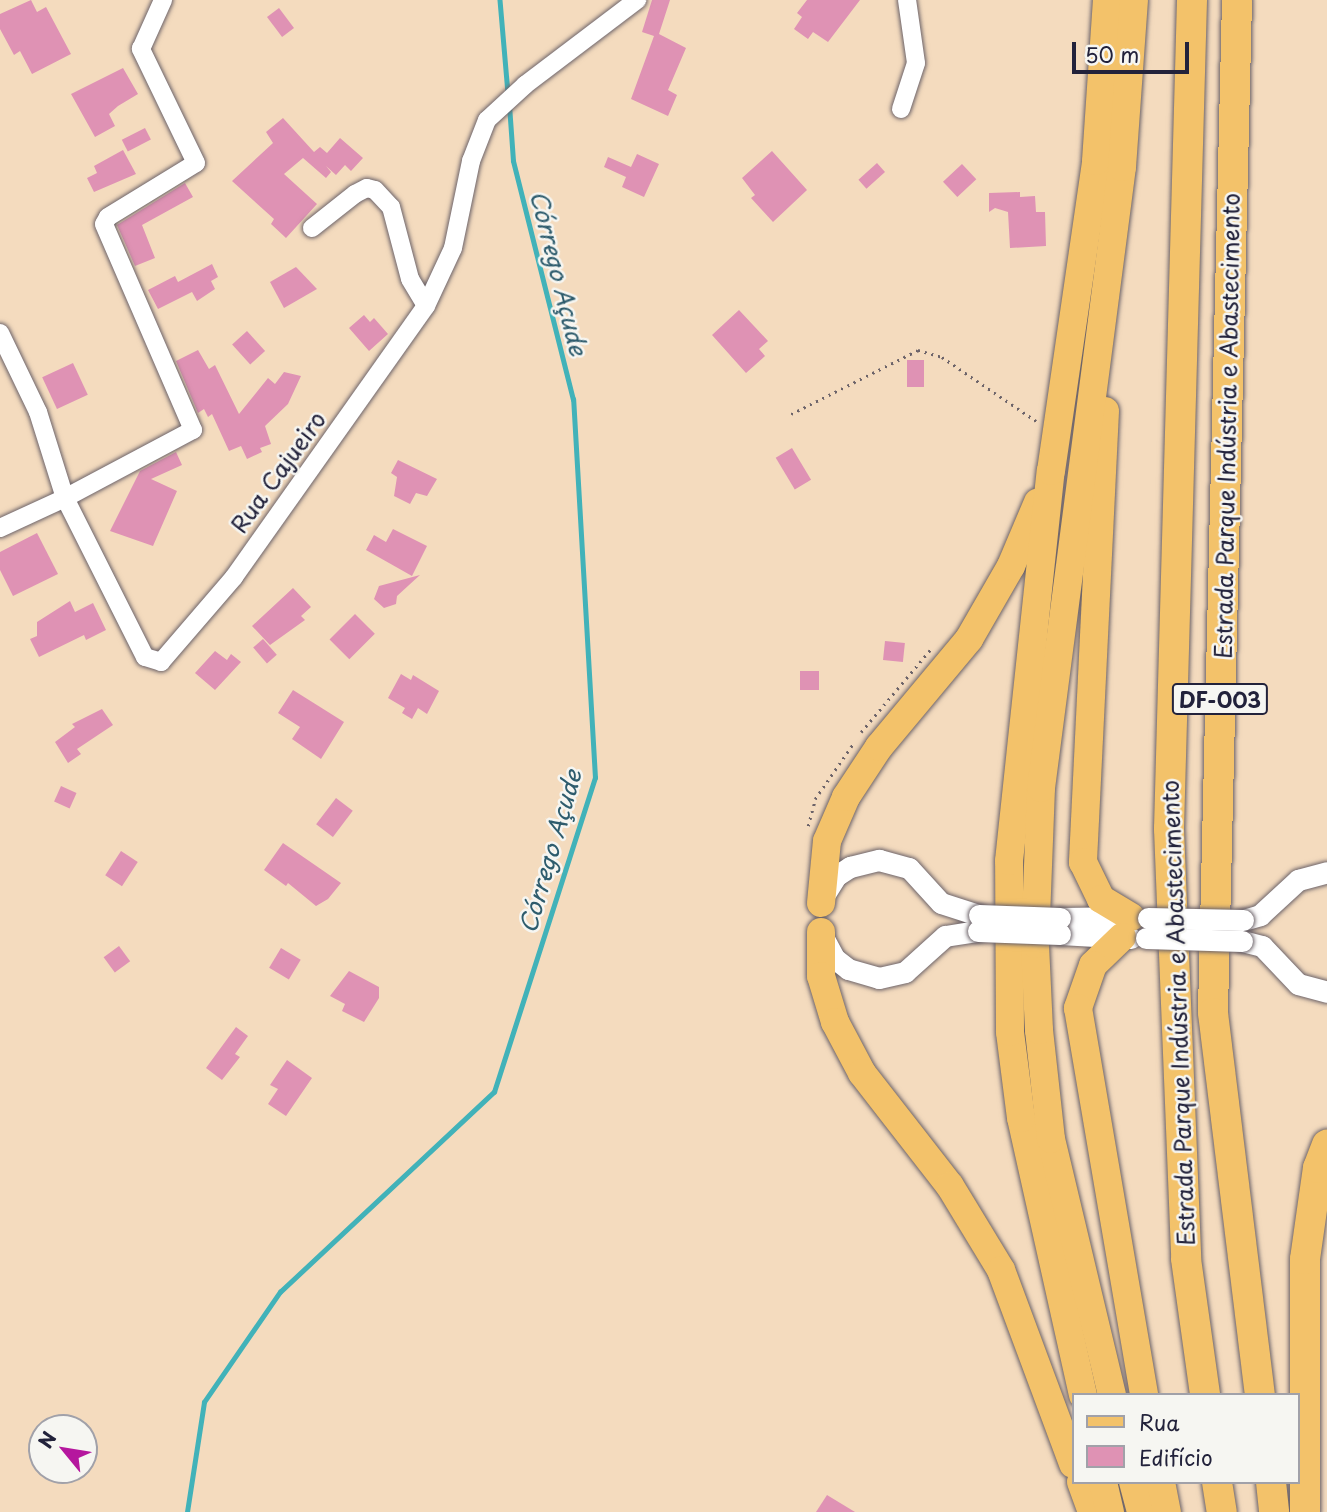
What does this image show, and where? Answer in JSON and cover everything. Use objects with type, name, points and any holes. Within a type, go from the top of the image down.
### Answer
[{"type":"highway","name":"Estrada Parque Indústria e Abastecimento","points":[[1192,0],[1169,829],[1186,1259],[1205,1393]]},
{"type":"highway","name":"Estrada Parque Indústria e Abastecimento","points":[[1237,0],[1213,1013],[1260,1393]]},
{"type":"highway","points":[[1305,1512],[1305,1259],[1318,1168],[1327,1145]]},
{"type":"highway","points":[[1217,1484],[1222,1512]]},
{"type":"highway","points":[[1271,1484],[1274,1512]]},
{"type":"main road","points":[[1083,1393],[1021,1118],[1007,953],[1014,788],[1051,471],[1096,161],[1107,0]]},
{"type":"main road","points":[[1112,1393],[1051,1139],[1039,1030],[1035,943],[1041,788],[1100,340],[1130,87],[1134,0]]},
{"type":"main road","points":[[1100,340],[1107,437],[1083,862],[1088,881],[1101,899],[1137,928],[1093,965],[1078,1008],[1144,1393]]},
{"type":"main road","points":[[821,903],[827,841],[846,797],[879,747],[969,639],[1011,566],[1051,471]]},
{"type":"main road","points":[[821,932],[821,976],[835,1022],[862,1073],[950,1186],[1001,1270],[1072,1461]]},
{"type":"main road","points":[[1081,1484],[1092,1512]]},
{"type":"main road","points":[[1103,1484],[1110,1512]]},
{"type":"main road","points":[[1134,1484],[1141,1512]]},
{"type":"main road","points":[[1161,1484],[1167,1512]]},
{"type":"street","points":[[0,528],[65,498],[193,430],[104,224],[108,217],[197,163],[141,49],[163,0]]},
{"type":"street","name":"Rua Cajueiro","points":[[65,498],[145,657],[161,662],[234,577],[426,306],[453,248],[471,161],[487,120],[525,85],[638,0]]},
{"type":"street","points":[[901,109],[916,63],[907,0]]},
{"type":"street","points":[[312,228],[355,194],[367,188],[375,190],[391,207],[410,279],[426,306]]},
{"type":"street","points":[[0,332],[38,412],[65,498]]},
{"type":"street","points":[[979,923],[941,903],[909,868],[879,860],[865,861],[836,876],[821,903],[821,932],[834,958],[863,976],[879,978],[905,972],[945,936],[979,923],[1242,930],[1262,946],[1298,984],[1327,992]]},
{"type":"street","points":[[1242,930],[1298,880],[1327,872]]},
{"type":"path","points":[[791,414],[918,349],[942,357],[1058,432]]},
{"type":"path","points":[[808,837],[815,799],[879,706],[936,644]]},
{"type":"building","points":[[31,0],[37,12],[46,7],[71,54],[32,74],[20,51],[14,55],[0,29],[0,14]]},
{"type":"building","points":[[652,0],[670,0],[659,34],[686,48],[668,90],[677,95],[668,116],[631,99],[654,36],[642,32]]},
{"type":"building","points":[[807,0],[860,0],[828,42],[813,32],[808,39],[794,29],[802,17],[797,13]]},
{"type":"building","points":[[279,8],[294,28],[282,37],[267,17]]},
{"type":"building","points":[[123,68],[138,94],[109,114],[115,126],[95,137],[71,94]]},
{"type":"building","points":[[283,118],[314,152],[320,147],[327,153],[340,138],[363,158],[351,171],[345,165],[336,175],[326,166],[331,172],[326,178],[303,158],[284,174],[317,204],[286,238],[271,224],[274,219],[232,181],[273,143],[266,132]]},
{"type":"building","points":[[145,128],[151,140],[128,151],[122,140]]},
{"type":"building","points":[[123,150],[136,174],[94,192],[87,178],[97,173],[94,166]]},
{"type":"building","points":[[772,151],[807,190],[773,222],[751,198],[755,195],[742,178]]},
{"type":"building","points":[[637,154],[659,164],[644,197],[622,187],[626,177],[604,167],[608,157],[631,167]]},
{"type":"building","points":[[877,163],[885,172],[866,189],[858,180]]},
{"type":"building","points":[[962,164],[976,179],[957,197],[943,182]]},
{"type":"building","points":[[185,183],[193,197],[142,225],[155,258],[135,266],[117,225]]},
{"type":"building","points":[[1020,192],[1020,197],[1035,196],[1036,212],[1045,212],[1046,246],[1010,248],[1008,212],[995,208],[989,212],[989,193]]},
{"type":"building","points":[[212,264],[218,277],[211,281],[215,289],[197,301],[192,292],[158,309],[148,290],[175,276],[178,282]]},
{"type":"building","points":[[296,267],[317,289],[284,308],[270,282]]},
{"type":"building","points":[[739,310],[768,341],[759,349],[765,356],[746,373],[712,335]]},
{"type":"building","points":[[364,315],[370,322],[374,318],[388,334],[369,351],[349,328]]},
{"type":"building","points":[[247,331],[265,351],[250,364],[232,344]]},
{"type":"building","points":[[198,350],[209,369],[215,365],[239,414],[268,378],[275,384],[284,372],[301,376],[288,404],[265,426],[271,444],[260,448],[262,452],[247,459],[241,446],[229,451],[212,414],[208,417],[204,409],[198,413],[176,361]]},
{"type":"building","points":[[907,360],[924,360],[924,387],[907,387]]},
{"type":"building","points":[[73,363],[88,395],[57,409],[42,377]]},
{"type":"building","points":[[792,448],[811,480],[795,490],[776,458]]},
{"type":"building","points":[[176,452],[182,465],[151,479],[177,491],[153,546],[110,531],[140,471]]},
{"type":"building","points":[[398,460],[437,479],[427,496],[416,493],[410,504],[394,496],[397,477],[391,473]]},
{"type":"building","points":[[393,529],[427,546],[412,576],[366,550],[374,535],[386,542]]},
{"type":"building","points":[[37,533],[58,574],[13,596],[0,570],[0,552]]},
{"type":"building","points":[[420,575],[397,596],[396,604],[384,608],[374,599],[379,586]]},
{"type":"building","points":[[293,588],[311,607],[301,616],[305,620],[270,645],[252,626]]},
{"type":"building","points":[[70,601],[75,612],[93,603],[106,630],[86,640],[84,635],[39,657],[30,639],[37,636],[37,622]]},
{"type":"building","points":[[355,614],[375,634],[349,659],[330,639]]},
{"type":"building","points":[[263,639],[277,655],[267,663],[253,648]]},
{"type":"building","points":[[885,641],[905,643],[903,662],[883,660]]},
{"type":"building","points":[[215,651],[227,660],[231,654],[241,662],[215,690],[195,673]]},
{"type":"building","points":[[800,671],[819,671],[819,690],[800,690]]},
{"type":"building","points":[[401,674],[411,680],[413,675],[439,691],[427,714],[418,708],[412,719],[402,713],[405,708],[388,698]]},
{"type":"building","points":[[293,690],[344,722],[321,759],[292,739],[300,727],[278,713]]},
{"type":"building","points":[[102,709],[113,725],[77,749],[81,754],[68,763],[55,742],[75,727],[72,724]]},
{"type":"building","points":[[61,786],[77,793],[70,808],[54,802]]},
{"type":"building","points":[[336,798],[353,811],[333,837],[316,824]]},
{"type":"building","points":[[283,843],[341,883],[328,899],[316,906],[288,883],[286,886],[264,870]]},
{"type":"building","points":[[121,851],[138,862],[122,886],[105,875]]},
{"type":"building","points":[[119,946],[130,961],[115,973],[104,957]]},
{"type":"building","points":[[281,948],[301,960],[289,980],[269,968]]},
{"type":"building","points":[[349,971],[379,987],[379,998],[364,1022],[342,1011],[345,1004],[330,996]]},
{"type":"building","points":[[236,1027],[248,1036],[235,1054],[240,1057],[222,1080],[206,1068]]},
{"type":"building","points":[[287,1060],[312,1078],[286,1116],[268,1104],[278,1089],[270,1085]]},
{"type":"building","points":[[827,1495],[855,1512],[816,1512]]},
{"type":"waterway","name":"Córrego Açude","points":[[500,0],[508,93]]},
{"type":"waterway","name":"Córrego Açude","points":[[187,1512],[204,1402],[280,1292],[494,1092],[595,778],[573,400],[513,161],[509,105]]}]
